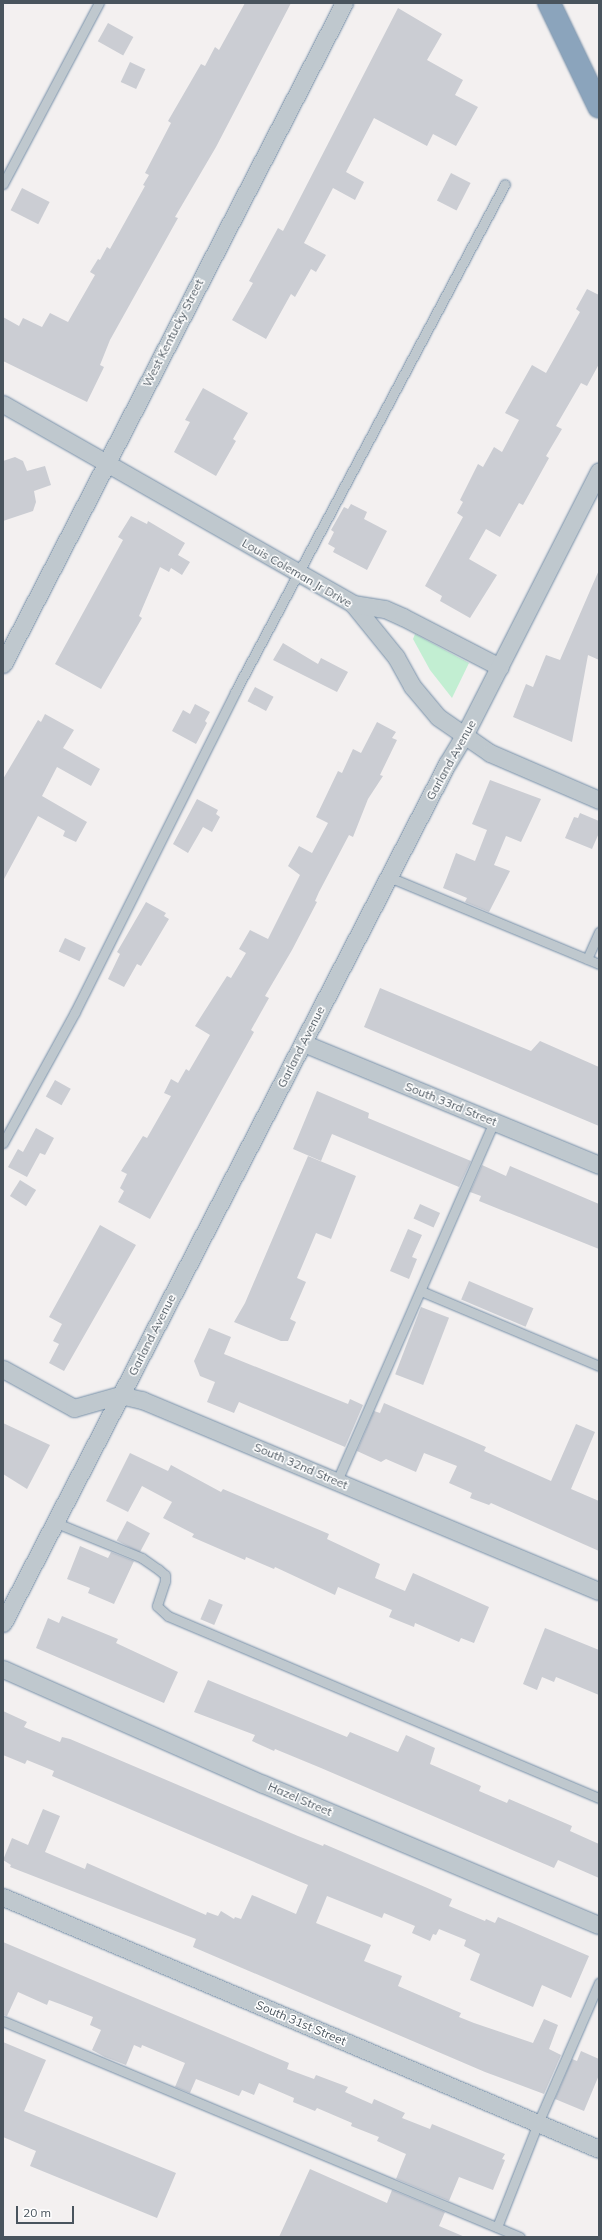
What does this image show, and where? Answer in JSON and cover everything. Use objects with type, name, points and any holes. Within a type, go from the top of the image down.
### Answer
[{"type":"highway","points":[[549,3],[599,107]]},
{"type":"street","name":"West Kentucky Street","points":[[3,664],[344,3]]},
{"type":"street","name":"Louis Coleman Jr Drive","points":[[3,404],[106,465],[299,572],[353,604],[396,657],[412,686],[438,717],[490,753],[599,800]]},
{"type":"street","name":"Garland Avenue","points":[[3,1623],[447,764],[464,736],[500,667],[599,471]]},
{"type":"street","points":[[353,604],[385,609],[500,667]]},
{"type":"street","name":"South 33rd Street","points":[[303,1043],[599,1165]]},
{"type":"street","name":"South 32nd Street","points":[[3,1369],[74,1408],[120,1395],[142,1400],[338,1480],[599,1591]]},
{"type":"street","name":"Hazel Street","points":[[3,1669],[263,1784],[599,1925]]},
{"type":"street","name":"South 31st Street","points":[[3,1897],[599,2149]]},
{"type":"lane","points":[[3,184],[99,3]]},
{"type":"lane","points":[[3,1143],[75,1012],[172,816],[299,572],[505,184]]},
{"type":"lane","points":[[389,877],[599,964]]},
{"type":"lane","points":[[587,959],[599,932]]},
{"type":"lane","points":[[338,1480],[494,1122]]},
{"type":"lane","points":[[421,1291],[599,1366]]},
{"type":"lane","points":[[54,1522],[142,1558],[158,1569],[165,1575],[166,1581],[157,1606],[168,1616],[599,1798]]},
{"type":"lane","points":[[497,2227],[538,2123],[599,1984]]},
{"type":"lane","points":[[3,2021],[520,2237]]},
{"type":"green space","points":[[415,634],[469,663],[452,698],[430,670],[413,639]]},
{"type":"building","points":[[245,3],[291,3],[216,147],[175,217],[178,218],[110,340],[100,365],[104,367],[87,402],[3,361],[3,317],[19,326],[23,318],[42,327],[50,313],[68,322],[95,275],[90,272],[98,259],[100,260],[107,247],[110,249],[145,186],[143,185],[149,175],[145,173],[171,123],[168,121],[201,64],[205,66],[215,47],[219,50]]},
{"type":"building","points":[[398,8],[442,34],[427,60],[463,80],[455,95],[478,107],[456,146],[433,134],[427,146],[374,118],[346,172],[364,182],[355,200],[333,188],[304,243],[326,255],[316,272],[311,269],[295,297],[291,294],[266,339],[232,320],[253,283],[249,281],[278,228],[283,231]]},
{"type":"building","points":[[108,23],[133,37],[123,55],[98,41]]},
{"type":"building","points":[[130,62],[145,69],[136,89],[121,82]]},
{"type":"building","points":[[451,173],[471,183],[457,211],[437,201]]},
{"type":"building","points":[[22,188],[50,202],[38,224],[11,210]]},
{"type":"building","points":[[587,289],[599,295],[599,364],[587,386],[581,383],[556,426],[562,429],[546,456],[549,458],[523,505],[519,503],[500,537],[486,529],[469,559],[497,575],[470,618],[440,601],[442,596],[425,586],[463,517],[457,513],[463,502],[460,500],[478,464],[483,467],[494,447],[502,452],[519,420],[505,413],[532,365],[546,373],[580,312],[576,309]]},
{"type":"building","points":[[203,388],[248,413],[233,439],[236,441],[216,476],[174,452],[190,422],[185,420]]},
{"type":"building","points":[[15,457],[23,461],[27,471],[45,466],[51,485],[34,491],[36,502],[33,511],[3,521],[3,461]]},
{"type":"building","points":[[351,504],[367,512],[364,519],[387,531],[367,570],[333,552],[335,548],[328,544],[334,532],[331,530],[344,507],[348,509]]},
{"type":"building","points":[[131,516],[147,524],[148,521],[185,543],[178,555],[190,562],[182,575],[171,568],[169,572],[160,567],[139,616],[142,618],[101,689],[55,664],[123,540],[118,537]]},
{"type":"building","points":[[599,570],[599,660],[588,655],[572,742],[513,717],[526,684],[533,687],[546,655],[560,660]]},
{"type":"building","points":[[283,643],[318,664],[321,658],[348,672],[337,692],[273,660]]},
{"type":"building","points":[[255,687],[274,697],[266,711],[247,701]]},
{"type":"building","points":[[195,704],[210,712],[205,721],[207,723],[196,744],[172,731],[183,710],[190,714]]},
{"type":"building","points":[[45,714],[74,730],[63,748],[100,769],[91,786],[57,767],[42,796],[87,822],[76,842],[63,836],[65,831],[38,816],[3,881],[3,779],[38,720],[41,722]]},
{"type":"building","points":[[377,722],[396,732],[392,738],[397,740],[380,775],[383,776],[368,799],[353,837],[349,835],[319,892],[315,901],[317,902],[292,950],[265,996],[269,998],[251,1030],[254,1032],[150,1219],[118,1202],[124,1191],[120,1188],[127,1174],[121,1171],[143,1136],[147,1138],[171,1096],[164,1093],[171,1079],[178,1083],[186,1069],[189,1071],[210,1035],[195,1026],[227,976],[231,978],[246,953],[239,949],[250,930],[268,939],[300,875],[288,866],[299,846],[312,853],[328,823],[316,817],[338,771],[342,773],[353,749],[361,753]]},
{"type":"building","points":[[490,780],[541,799],[521,842],[506,836],[494,865],[510,871],[489,912],[465,902],[467,898],[443,888],[456,853],[475,861],[487,830],[472,824]]},
{"type":"building","points":[[197,799],[218,810],[216,814],[220,817],[212,832],[203,827],[188,853],[173,844]]},
{"type":"building","points":[[580,813],[599,821],[599,833],[592,849],[565,838],[574,817],[578,818]]},
{"type":"building","points":[[146,902],[166,913],[164,916],[169,919],[141,966],[137,964],[124,987],[108,979],[120,954],[117,952]]},
{"type":"building","points":[[65,938],[86,948],[80,961],[59,952]]},
{"type":"building","points":[[380,988],[531,1051],[540,1041],[599,1067],[599,1126],[364,1027]]},
{"type":"building","points":[[55,1080],[71,1089],[62,1105],[46,1097]]},
{"type":"building","points":[[317,1091],[369,1113],[368,1118],[471,1161],[459,1187],[332,1134],[321,1161],[293,1149]]},
{"type":"building","points":[[36,1128],[54,1138],[45,1155],[40,1153],[27,1177],[8,1167],[18,1149],[23,1152]]},
{"type":"building","points":[[308,1156],[356,1176],[331,1239],[316,1233],[297,1278],[306,1282],[290,1319],[296,1322],[288,1341],[281,1341],[234,1322],[245,1303]]},
{"type":"building","points":[[482,1165],[506,1176],[510,1166],[599,1204],[599,1249],[479,1201],[481,1196],[470,1192]]},
{"type":"building","points":[[20,1180],[36,1190],[26,1206],[10,1196]]},
{"type":"building","points":[[420,1204],[440,1213],[434,1228],[413,1219]]},
{"type":"building","points":[[100,1225],[136,1245],[64,1371],[49,1363],[59,1344],[53,1341],[62,1324],[49,1317]]},
{"type":"building","points":[[408,1229],[422,1235],[412,1257],[417,1259],[409,1279],[390,1271]]},
{"type":"building","points":[[469,1281],[533,1308],[526,1327],[461,1299]]},
{"type":"building","points":[[421,1307],[449,1318],[423,1385],[395,1374]]},
{"type":"building","points":[[209,1328],[231,1337],[224,1354],[348,1404],[350,1399],[363,1405],[345,1447],[239,1402],[234,1413],[207,1402],[215,1382],[200,1376],[194,1361]]},
{"type":"building","points":[[384,1403],[486,1447],[484,1451],[551,1481],[576,1424],[595,1432],[571,1489],[599,1501],[599,1551],[491,1503],[489,1505],[470,1498],[472,1493],[449,1483],[457,1466],[424,1453],[416,1472],[386,1459],[381,1462],[357,1451],[374,1411],[380,1413]]},
{"type":"building","points":[[3,1423],[50,1445],[27,1489],[3,1474]]},
{"type":"building","points":[[130,1453],[168,1471],[171,1465],[221,1492],[223,1489],[329,1534],[327,1539],[380,1564],[375,1578],[405,1591],[413,1573],[489,1607],[474,1643],[461,1638],[459,1642],[415,1623],[414,1627],[389,1617],[392,1610],[338,1587],[335,1595],[275,1567],[274,1569],[246,1557],[245,1560],[192,1537],[194,1534],[163,1518],[172,1502],[142,1486],[128,1512],[106,1501]]},
{"type":"building","points":[[127,1521],[150,1533],[140,1553],[117,1540]]},
{"type":"building","points":[[80,1546],[108,1558],[111,1552],[134,1561],[114,1604],[88,1593],[90,1588],[67,1579]]},
{"type":"building","points":[[209,1599],[223,1605],[214,1625],[200,1619]]},
{"type":"building","points":[[62,1616],[118,1639],[116,1643],[178,1672],[164,1703],[36,1648],[48,1618],[59,1623]]},
{"type":"building","points":[[545,1628],[599,1650],[599,1695],[556,1677],[554,1682],[542,1677],[537,1690],[523,1684]]},
{"type":"building","points":[[208,1680],[347,1737],[350,1732],[398,1752],[406,1735],[435,1748],[430,1764],[481,1786],[479,1791],[507,1803],[509,1799],[572,1826],[570,1831],[599,1844],[599,1878],[558,1860],[554,1868],[321,1768],[275,1749],[274,1751],[252,1741],[255,1735],[194,1712]]},
{"type":"building","points":[[3,1711],[27,1722],[24,1727],[60,1742],[62,1737],[70,1739],[298,1836],[323,1846],[324,1844],[425,1887],[452,1899],[449,1906],[485,1921],[486,1919],[495,1923],[498,1917],[589,1956],[571,1998],[542,1985],[533,2007],[470,1980],[480,1954],[464,1946],[466,1940],[439,1929],[436,1935],[433,1934],[430,1941],[412,1933],[415,1926],[384,1913],[382,1918],[327,1896],[316,1923],[371,1945],[364,1961],[402,1976],[398,1986],[461,2013],[459,2017],[533,2043],[544,2019],[558,2025],[549,2049],[561,2055],[544,2094],[485,2072],[193,1947],[196,1939],[10,1867],[11,1865],[3,1860],[12,1838],[28,1845],[43,1809],[60,1816],[45,1852],[85,1869],[87,1863],[206,1915],[207,1912],[218,1916],[221,1911],[234,1919],[235,1917],[241,1919],[252,1895],[296,1914],[308,1885],[52,1776],[54,1771],[27,1760],[25,1764],[3,1755]]},
{"type":"building","points":[[3,1942],[289,2063],[287,2069],[314,2079],[316,2075],[348,2087],[345,2092],[372,2104],[374,2099],[405,2113],[402,2118],[430,2129],[432,2124],[505,2154],[502,2159],[505,2160],[493,2190],[459,2177],[449,2201],[396,2179],[406,2154],[377,2141],[379,2137],[351,2126],[352,2123],[317,2108],[315,2111],[293,2102],[294,2098],[259,2083],[254,2095],[242,2090],[239,2096],[196,2079],[190,2093],[175,2087],[185,2063],[142,2045],[141,2048],[134,2045],[126,2065],[105,2057],[92,2050],[101,2030],[90,2025],[93,2017],[49,2000],[47,2005],[18,1992],[7,2016],[3,2015]]},
{"type":"building","points":[[3,2042],[46,2060],[24,2111],[176,2173],[157,2218],[30,2166],[36,2151],[3,2137]]},
{"type":"building","points":[[581,2051],[599,2059],[599,2075],[584,2111],[555,2099],[572,2059],[577,2061]]},
{"type":"building","points":[[310,2169],[387,2203],[392,2190],[445,2212],[439,2226],[465,2237],[279,2237]]}]
